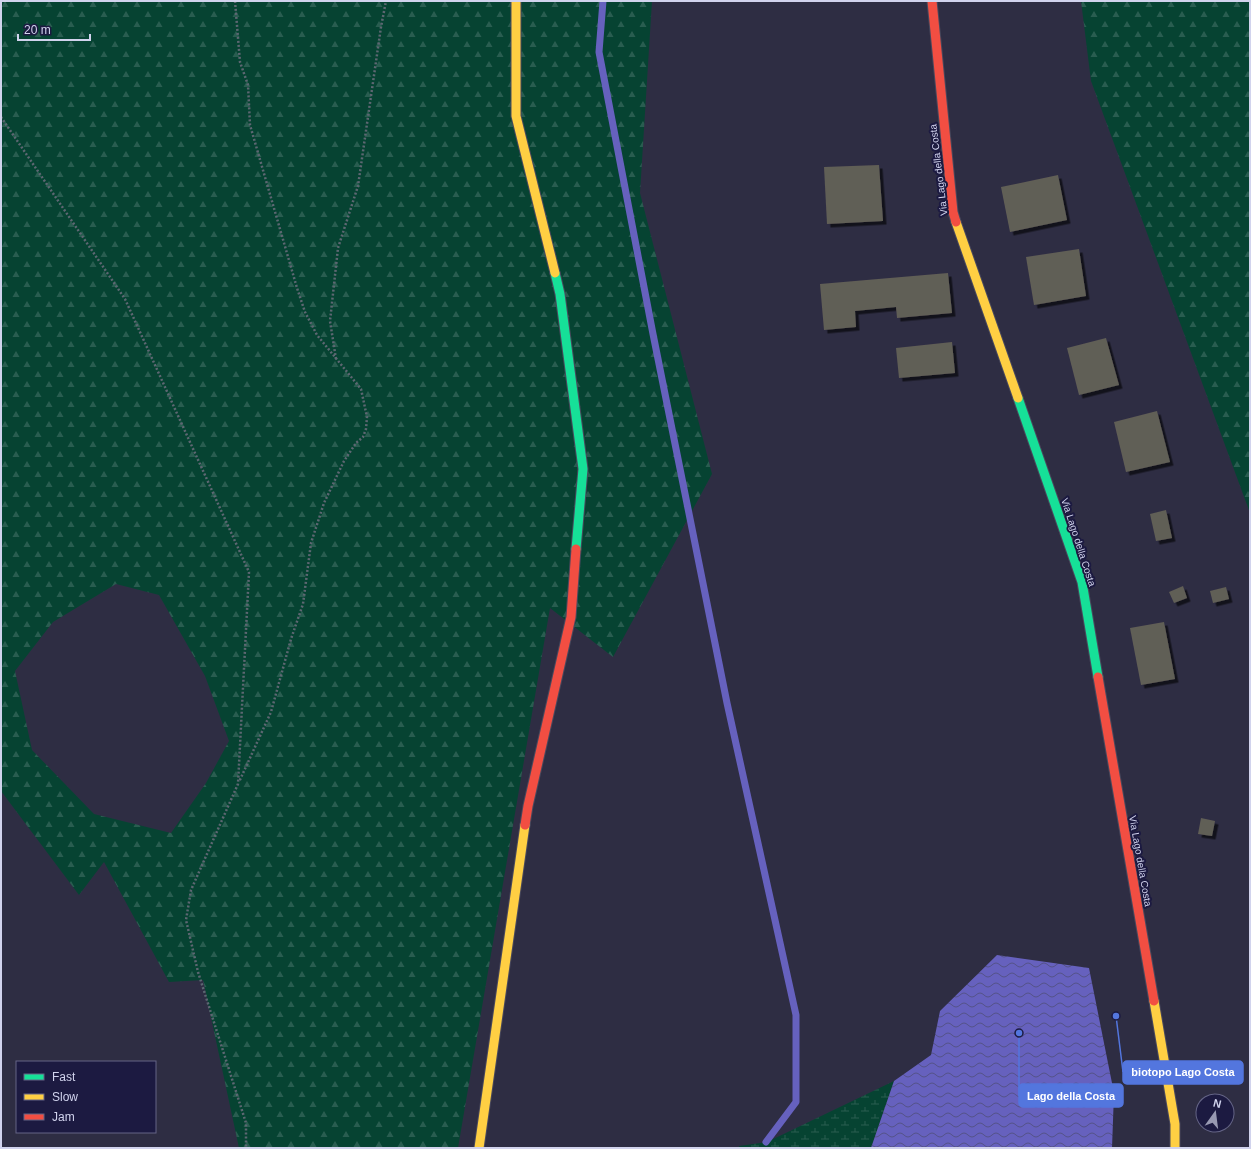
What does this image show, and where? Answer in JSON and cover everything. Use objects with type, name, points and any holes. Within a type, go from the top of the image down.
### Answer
[{"type":"street","points":[[479,1148],[528,806],[571,617],[583,469],[560,294],[516,116],[516,1]]},
{"type":"street","name":"Via Lago della Costa","points":[[932,1],[953,212],[1082,582],[1175,1124],[1175,1148]]},
{"type":"path","points":[[235,1],[240,62],[248,85],[250,125],[305,312],[317,335],[361,389],[368,417],[366,430],[363,437],[356,443],[344,461],[324,503],[311,543],[303,604],[291,639],[271,712],[191,890],[186,920],[198,972],[246,1123],[246,1148]]},
{"type":"path","points":[[337,361],[330,321],[338,248],[358,186],[386,1]]},
{"type":"path","points":[[1,117],[125,299],[249,572],[238,784]]},
{"type":"green space","points":[[1,1],[652,1],[640,193],[712,474],[613,657],[550,608],[458,1148],[239,1148],[203,980],[169,982],[104,862],[79,895],[1,791]],"holes":[[[116,584],[159,595],[205,676],[229,741],[206,783],[171,833],[94,814],[32,750],[15,671],[53,622]]]},
{"type":"green space","points":[[1081,1],[1250,1],[1250,513],[1091,81]]},
{"type":"green space","points":[[894,1081],[871,1148],[739,1148],[739,1146],[767,1142]]},
{"type":"water","points":[[997,955],[1089,968],[1114,1093],[1112,1148],[871,1148],[894,1081],[931,1055],[940,1011]]},
{"type":"building","points":[[879,165],[883,221],[827,224],[824,167]]},
{"type":"building","points":[[1058,175],[1067,220],[1010,232],[1001,187]]},
{"type":"building","points":[[1079,249],[1086,296],[1034,305],[1026,257]]},
{"type":"building","points":[[948,273],[952,313],[897,318],[896,307],[855,311],[856,327],[824,330],[820,284]]},
{"type":"building","points":[[1106,338],[1119,385],[1079,395],[1067,348]]},
{"type":"building","points":[[952,342],[955,373],[899,378],[896,348]]},
{"type":"building","points":[[1157,411],[1170,462],[1126,472],[1114,422]]},
{"type":"building","points":[[1166,510],[1172,538],[1156,541],[1150,514]]},
{"type":"building","points":[[1183,586],[1187,598],[1174,603],[1169,592]]},
{"type":"building","points":[[1226,587],[1229,599],[1213,603],[1210,591]]},
{"type":"building","points":[[1164,622],[1175,679],[1141,685],[1130,628]]},
{"type":"building","points":[[1201,818],[1215,821],[1212,836],[1198,834]]},
{"type":"waterway","points":[[603,1],[599,52],[653,334],[727,703],[796,1015],[796,1102],[766,1142]]},
{"type":"traffic: fast","points":[[555,273],[560,294],[583,469],[576,549]]},
{"type":"traffic: fast","points":[[1018,398],[1082,582],[1098,677]]},
{"type":"traffic: slow","points":[[516,1],[516,116],[555,273]]},
{"type":"traffic: slow","points":[[956,222],[1018,398]]},
{"type":"traffic: slow","points":[[479,1148],[525,825]]},
{"type":"traffic: slow","points":[[1154,1001],[1175,1124],[1175,1148]]},
{"type":"traffic: jam","points":[[932,1],[953,212],[956,222]]},
{"type":"traffic: jam","points":[[525,825],[571,617],[576,549]]},
{"type":"traffic: jam","points":[[1098,677],[1154,1001]]},
{"type":"place","name":"biotopo Lago Costa","points":[[1116,1016]]},
{"type":"place","name":"Lago della Costa","points":[[1019,1033]]}]
